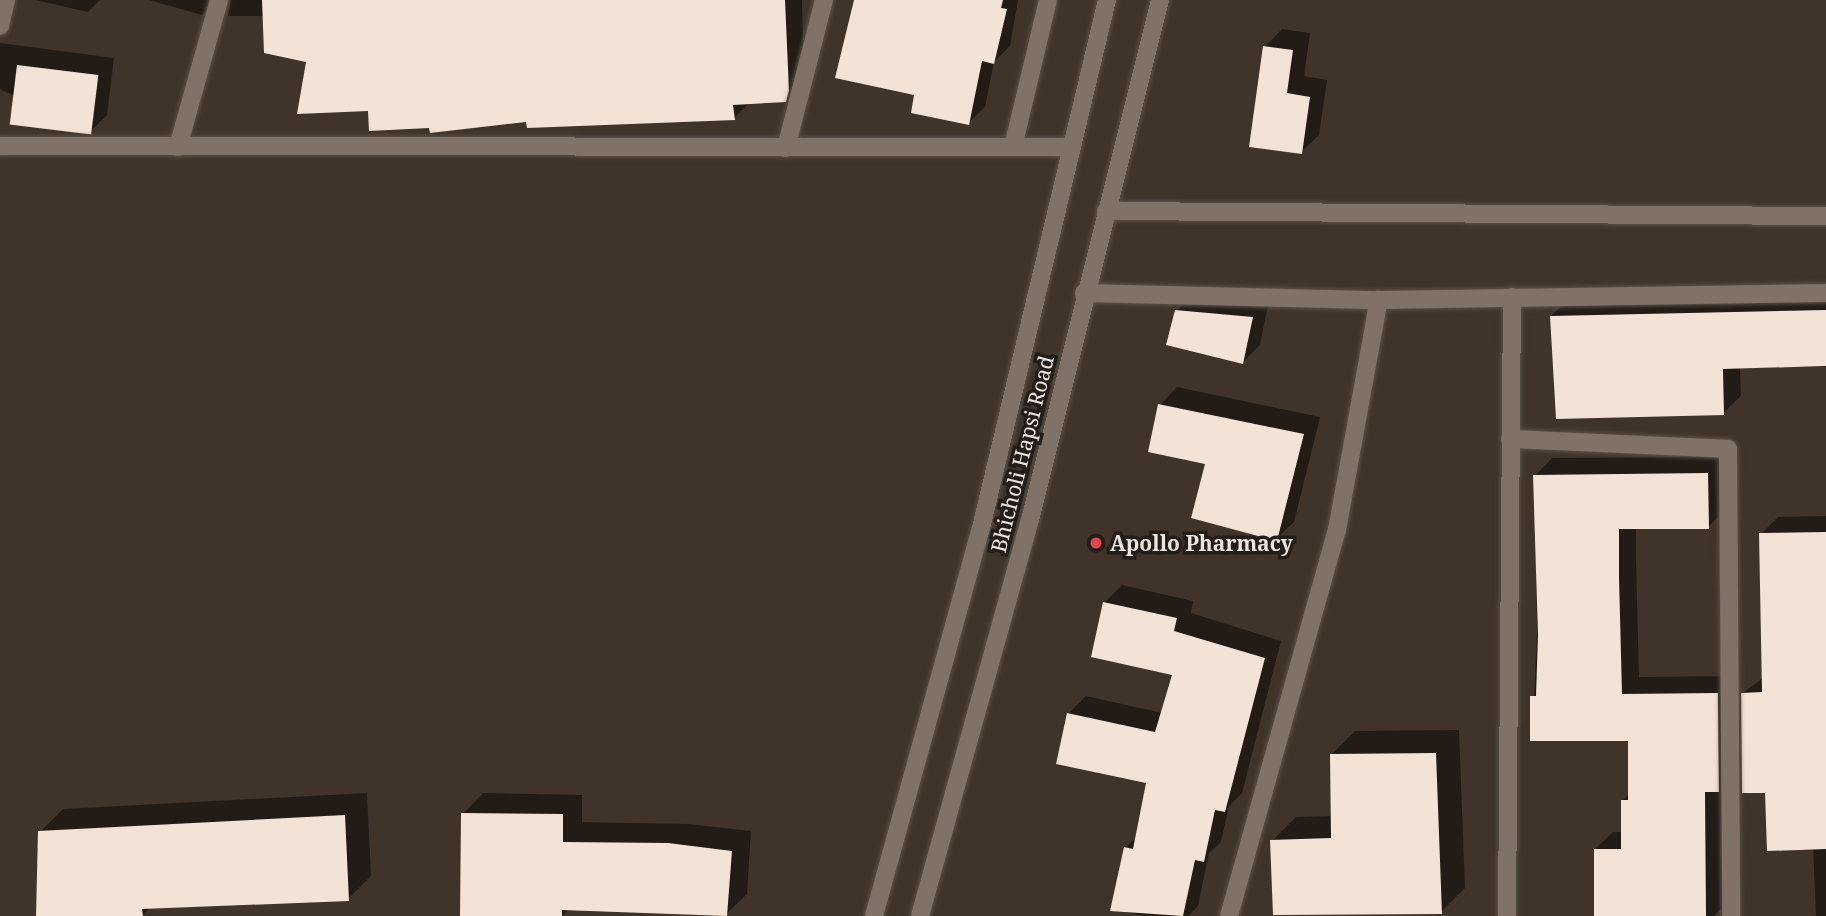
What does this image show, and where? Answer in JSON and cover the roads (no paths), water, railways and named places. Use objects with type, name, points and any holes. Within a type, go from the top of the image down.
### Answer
[{"type":"street","points":[[0,26],[6,0]]},
{"type":"street","points":[[177,147],[219,0]]},
{"type":"street","points":[[786,148],[824,0]]},
{"type":"street","points":[[1013,147],[1048,0]]},
{"type":"street","points":[[874,916],[981,528],[1107,0]]},
{"type":"street","name":"Bhicholi Hapsi Road","points":[[920,916],[1030,520],[1084,293],[1160,0]]},
{"type":"street","points":[[0,146],[1072,147]]},
{"type":"street","points":[[1107,211],[1826,216]]},
{"type":"street","points":[[1084,293],[1379,300],[1826,293]]},
{"type":"street","points":[[1507,916],[1511,297]]},
{"type":"street","points":[[1229,916],[1337,530],[1379,300]]},
{"type":"street","points":[[1510,439],[1728,449],[1731,916]]},
{"type":"place","name":"Apollo Pharmacy","points":[[1096,543]]}]
